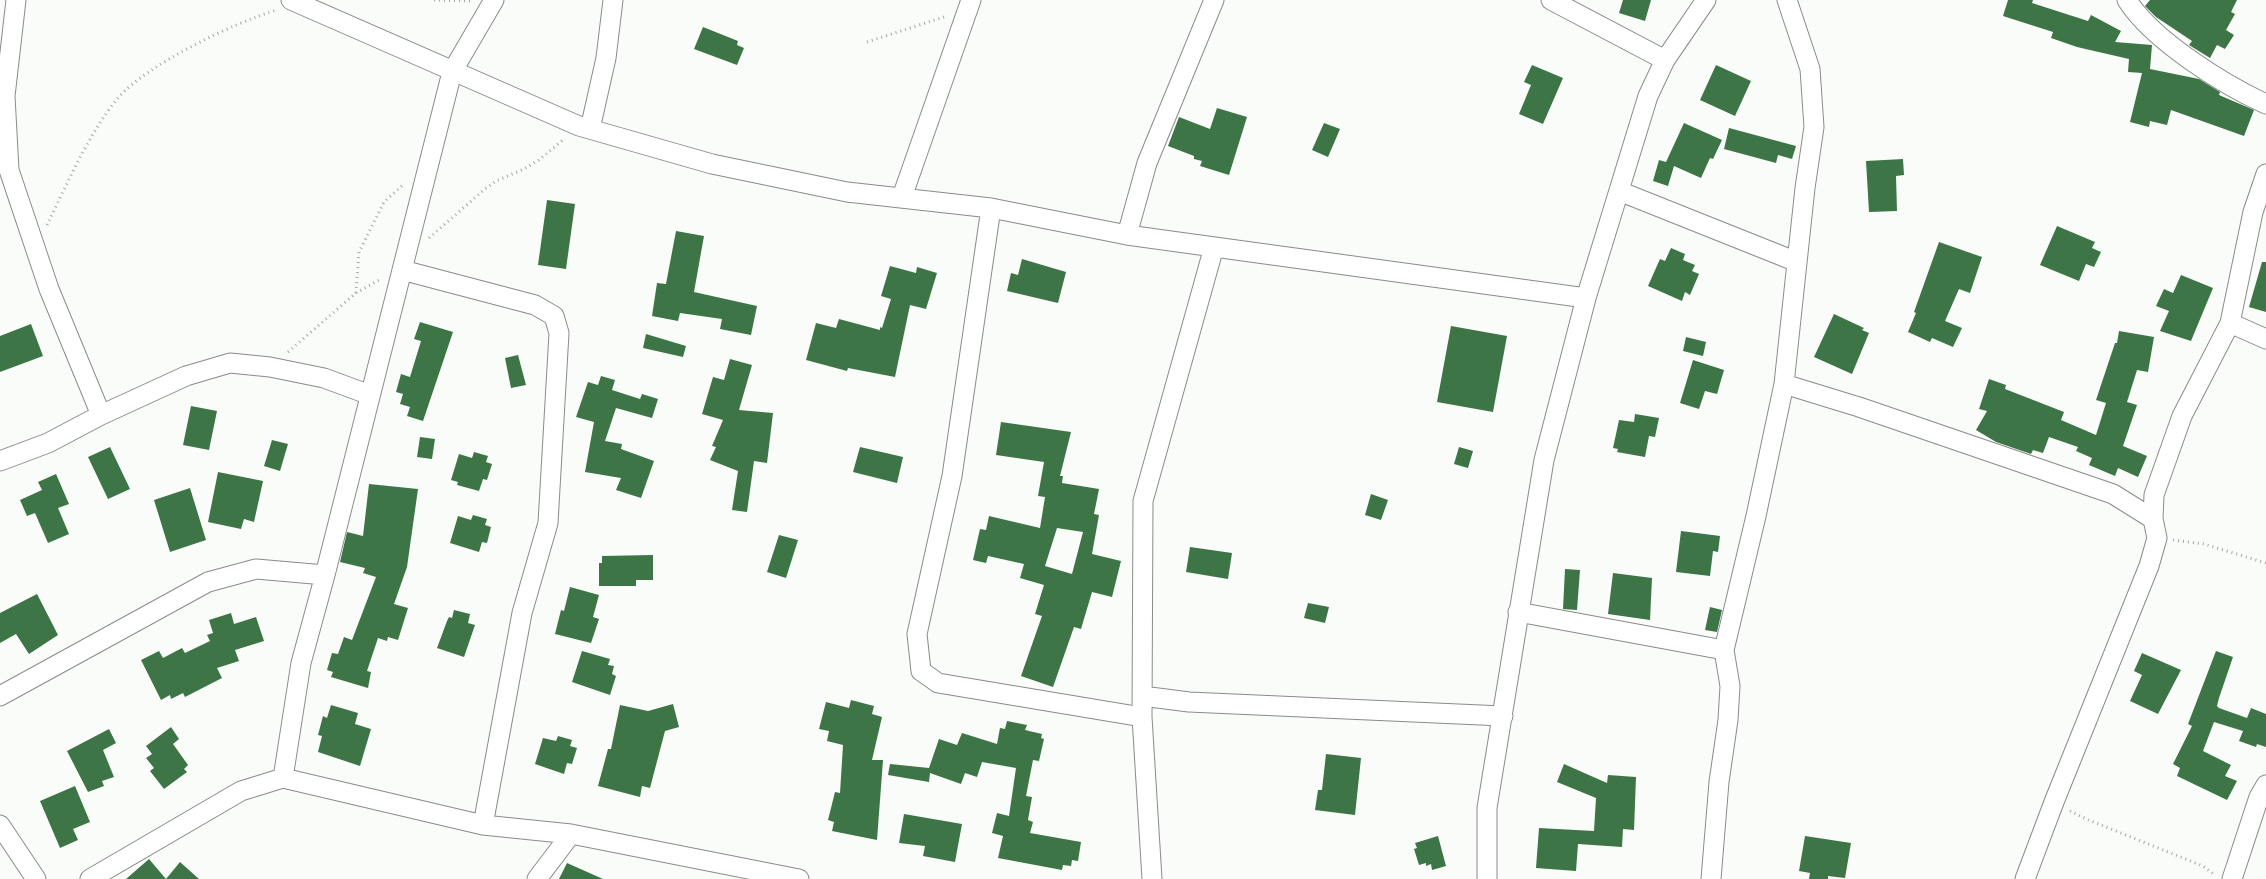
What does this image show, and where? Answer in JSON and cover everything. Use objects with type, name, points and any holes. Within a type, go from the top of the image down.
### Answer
[{"type":"street","points":[[16,0],[5,96],[9,170],[49,289],[101,415]]},
{"type":"street","points":[[584,128],[606,58],[613,0]]},
{"type":"street","points":[[1127,235],[1148,163],[1214,0]]},
{"type":"street","points":[[1551,0],[1665,60]]},
{"type":"street","points":[[1487,879],[1487,808],[1544,460],[1586,298],[1648,96],[1665,60],[1706,0]]},
{"type":"street","points":[[1711,879],[1718,782],[1728,720],[1730,686],[1724,650],[1756,516],[1784,384],[1814,126],[1810,70],[1787,0]]},
{"type":"street","points":[[2127,0],[2146,23],[2176,50],[2242,93],[2266,104]]},
{"type":"street","points":[[295,2],[584,128],[712,164],[847,192],[991,208],[1127,235],[1586,298]]},
{"type":"street","points":[[283,778],[301,663],[452,72],[493,2]]},
{"type":"street","points":[[902,197],[969,5]]},
{"type":"street","points":[[2025,879],[2149,566],[2157,538],[2153,519],[2154,495],[2182,416],[2230,323],[2253,212],[2266,174]]},
{"type":"street","points":[[1619,192],[1797,262]]},
{"type":"street","points":[[991,208],[952,476],[917,634],[921,671],[938,683],[1142,717]]},
{"type":"street","points":[[1152,879],[1142,717],[1143,501],[1214,247]]},
{"type":"street","points":[[404,263],[535,305],[554,316],[559,333],[548,523],[522,613],[483,825]]},
{"type":"street","points":[[2230,323],[2266,338]]},
{"type":"street","points":[[0,461],[48,443],[101,415],[186,376],[230,363],[270,367],[324,378],[370,395]]},
{"type":"street","points":[[1784,384],[1859,407],[2113,494],[2153,519]]},
{"type":"street","points":[[0,696],[208,582],[256,569],[325,575]]},
{"type":"street","points":[[1518,612],[1724,650]]},
{"type":"street","points":[[1142,696],[1190,702],[1503,716]]},
{"type":"street","points":[[90,879],[241,791],[283,778],[483,825],[572,834],[770,876],[799,879]]},
{"type":"street","points":[[2232,879],[2259,797],[2266,785]]},
{"type":"street","points":[[0,825],[36,879]]},
{"type":"street","points":[[537,879],[572,834]]},
{"type":"path","points":[[434,0],[493,2]]},
{"type":"path","points":[[36,248],[90,141],[118,98],[140,78],[194,46],[250,18],[295,2]]},
{"type":"path","points":[[867,42],[969,5]]},
{"type":"path","points":[[270,367],[356,293],[404,263],[485,189],[496,181],[524,169],[539,160],[584,128]]},
{"type":"path","points":[[356,293],[359,252],[384,202],[429,161]]},
{"type":"path","points":[[2157,538],[2204,544],[2266,563]]},
{"type":"path","points":[[2054,802],[2086,819],[2203,866],[2218,879]]},
{"type":"building","points":[[1623,0],[1651,0],[1645,21],[1619,13]]},
{"type":"building","points":[[2008,0],[2033,0],[2032,3],[2088,21],[2091,15],[2121,31],[2115,42],[2152,45],[2150,69],[2199,79],[2220,92],[2219,95],[2254,110],[2244,136],[2171,110],[2167,125],[2150,121],[2149,127],[2130,122],[2142,73],[2128,72],[2129,59],[2077,47],[2051,38],[2053,32],[2003,16]]},
{"type":"building","points":[[2150,0],[2237,0],[2231,12],[2235,14],[2226,30],[2234,35],[2225,49],[2217,45],[2210,58],[2189,45],[2192,41],[2156,17],[2145,6]]},
{"type":"building","points":[[703,27],[738,41],[737,45],[744,48],[737,65],[694,49]]},
{"type":"building","points":[[1532,65],[1563,78],[1543,124],[1519,114],[1531,85],[1524,82]]},
{"type":"building","points":[[1716,65],[1751,81],[1735,116],[1700,100]]},
{"type":"building","points":[[1217,108],[1247,117],[1229,175],[1200,166],[1202,161],[1194,159],[1194,156],[1168,146],[1179,117],[1210,129]]},
{"type":"building","points":[[1324,123],[1340,129],[1328,157],[1312,150]]},
{"type":"building","points":[[1684,123],[1722,140],[1713,159],[1710,158],[1701,178],[1674,166],[1668,186],[1653,181],[1659,160],[1666,162]]},
{"type":"building","points":[[1729,128],[1796,146],[1792,159],[1778,155],[1776,163],[1724,149]]},
{"type":"building","points":[[1903,159],[1904,175],[1896,176],[1897,211],[1869,212],[1866,161]]},
{"type":"building","points":[[547,200],[575,204],[566,269],[538,265]]},
{"type":"building","points":[[2057,226],[2095,242],[2092,248],[2101,252],[2094,267],[2086,264],[2079,281],[2040,265]]},
{"type":"building","points":[[676,231],[704,236],[694,292],[757,306],[751,335],[720,329],[722,319],[680,313],[678,321],[652,316],[657,283],[666,284]]},
{"type":"building","points":[[1939,242],[1982,257],[1970,293],[1959,289],[1945,321],[1962,328],[1953,347],[1932,338],[1930,342],[1908,332]]},
{"type":"building","points":[[1671,248],[1685,254],[1683,260],[1695,265],[1692,271],[1699,274],[1690,295],[1685,292],[1682,301],[1648,286],[1660,259],[1665,261]]},
{"type":"building","points":[[1022,259],[1066,272],[1058,303],[1007,291],[1011,273],[1018,275]]},
{"type":"building","points":[[2262,262],[2266,262],[2266,312],[2249,307]]},
{"type":"building","points":[[890,266],[916,273],[917,267],[937,273],[926,309],[910,305],[895,377],[848,368],[847,371],[806,360],[816,323],[836,328],[839,319],[880,330],[880,327],[882,328],[891,299],[881,296]]},
{"type":"building","points":[[2181,275],[2213,288],[2191,341],[2160,331],[2169,311],[2156,306],[2164,289],[2173,293]]},
{"type":"building","points":[[1834,314],[1864,328],[1862,330],[1869,333],[1852,374],[1814,357]]},
{"type":"building","points":[[420,322],[453,332],[423,421],[407,416],[410,407],[400,404],[403,394],[396,392],[401,374],[410,377],[421,341],[414,339]]},
{"type":"building","points":[[31,324],[43,356],[0,372],[0,336]]},
{"type":"building","points":[[1451,326],[1507,336],[1493,412],[1437,402]]},
{"type":"building","points":[[2119,331],[2154,337],[2148,372],[2137,370],[2127,402],[2137,405],[2123,446],[2147,456],[2138,477],[2118,468],[2115,476],[2089,465],[2092,458],[2076,451],[2078,447],[2049,437],[2043,453],[2033,450],[2031,454],[1996,442],[1976,430],[1987,411],[1979,409],[1989,379],[2006,385],[2005,389],[2064,412],[2061,420],[2096,435],[2106,403],[2096,400],[2115,343],[2117,343]]},
{"type":"building","points":[[646,334],[686,346],[683,357],[643,348]]},
{"type":"building","points":[[1686,337],[1706,342],[1703,356],[1683,351]]},
{"type":"building","points":[[518,355],[526,385],[511,388],[505,358]]},
{"type":"building","points":[[730,359],[752,365],[739,410],[773,413],[767,463],[754,461],[747,512],[732,510],[738,471],[710,460],[716,447],[712,446],[723,420],[702,414],[713,377],[724,380]]},
{"type":"building","points":[[1693,360],[1724,370],[1717,394],[1705,391],[1699,409],[1680,403]]},
{"type":"building","points":[[601,376],[615,380],[612,390],[640,399],[642,394],[658,399],[652,418],[616,408],[605,441],[622,444],[621,449],[654,461],[641,498],[616,490],[621,478],[585,472],[594,422],[576,417],[588,382],[598,385]]},
{"type":"building","points":[[191,406],[217,411],[209,450],[183,445]]},
{"type":"building","points":[[1635,414],[1659,418],[1655,437],[1649,436],[1645,457],[1617,452],[1618,449],[1613,448],[1619,420],[1634,422]]},
{"type":"building","points":[[1001,422],[1071,432],[1060,476],[1063,476],[1062,483],[1099,489],[1094,514],[1099,515],[1092,554],[1121,561],[1112,597],[1092,592],[1081,629],[1074,627],[1053,687],[1021,676],[1042,616],[1035,614],[1044,585],[1020,578],[1024,564],[988,556],[986,563],[973,560],[980,529],[986,530],[989,516],[1040,528],[1045,497],[1038,496],[1044,462],[996,455]],"holes":[[[1057,528],[1083,532],[1072,574],[1045,566]]]},
{"type":"building","points":[[420,437],[435,439],[432,459],[417,457]]},
{"type":"building","points":[[272,440],[288,444],[280,471],[264,466]]},
{"type":"building","points":[[110,447],[130,489],[108,499],[88,457]]},
{"type":"building","points":[[860,447],[903,457],[897,483],[853,472]]},
{"type":"building","points":[[1459,447],[1473,451],[1468,468],[1454,464]]},
{"type":"building","points":[[474,452],[488,456],[486,462],[492,464],[487,480],[483,479],[479,491],[457,485],[458,482],[451,480],[459,454],[472,458]]},
{"type":"building","points":[[218,472],[263,481],[254,522],[244,519],[241,529],[208,522]]},
{"type":"building","points":[[56,474],[69,504],[58,508],[69,534],[48,543],[35,513],[27,516],[20,500],[42,490],[38,482]]},
{"type":"building","points":[[369,484],[418,489],[407,567],[394,604],[408,608],[398,640],[388,637],[387,641],[378,638],[367,671],[371,672],[368,688],[331,677],[333,672],[327,670],[332,653],[338,654],[344,637],[352,640],[376,577],[363,573],[365,568],[340,562],[347,532],[363,536]]},
{"type":"building","points":[[190,488],[206,540],[170,552],[154,500]]},
{"type":"building","points":[[1371,494],[1388,500],[1381,520],[1365,515]]},
{"type":"building","points":[[473,515],[487,519],[485,525],[491,527],[487,543],[482,542],[479,552],[450,543],[458,516],[471,520]]},
{"type":"building","points":[[1681,531],[1720,536],[1718,552],[1713,551],[1710,576],[1676,572]]},
{"type":"building","points":[[779,535],[798,540],[786,578],[767,572]]},
{"type":"building","points":[[1190,547],[1232,553],[1228,579],[1186,572]]},
{"type":"building","points":[[653,555],[653,580],[636,580],[636,586],[599,586],[599,563],[602,563],[602,556]]},
{"type":"building","points":[[1565,569],[1580,570],[1577,610],[1563,609]]},
{"type":"building","points":[[1613,573],[1652,578],[1650,620],[1608,614]]},
{"type":"building","points":[[570,587],[599,595],[593,617],[599,619],[591,643],[555,634],[561,610],[564,611]]},
{"type":"building","points":[[37,594],[58,635],[29,654],[16,634],[0,643],[0,613]]},
{"type":"building","points":[[1308,603],[1329,607],[1325,623],[1304,618]]},
{"type":"building","points":[[1710,607],[1722,610],[1717,632],[1705,630]]},
{"type":"building","points":[[454,610],[470,614],[468,623],[475,625],[464,657],[437,648],[447,621],[449,617],[452,618]]},
{"type":"building","points":[[231,613],[234,624],[256,617],[264,641],[235,650],[239,661],[217,668],[222,678],[185,697],[183,693],[171,699],[170,695],[161,700],[141,660],[159,651],[163,658],[182,648],[185,653],[210,641],[207,635],[213,633],[209,620]]},
{"type":"building","points":[[582,651],[610,659],[608,665],[614,666],[612,674],[616,676],[610,695],[572,682]]},
{"type":"building","points":[[2216,651],[2233,657],[2217,706],[2247,718],[2251,708],[2266,714],[2266,747],[2257,744],[2256,747],[2239,741],[2243,731],[2214,722],[2203,751],[2231,765],[2225,776],[2237,781],[2227,800],[2177,776],[2180,768],[2173,764],[2192,726],[2188,724]]},
{"type":"building","points":[[2142,653],[2181,670],[2158,714],[2130,701],[2142,675],[2134,671]]},
{"type":"building","points":[[851,700],[874,706],[872,714],[882,717],[872,760],[883,760],[877,840],[832,831],[834,822],[828,820],[835,792],[840,793],[843,745],[827,741],[829,731],[819,729],[826,702],[849,708]]},
{"type":"building","points":[[673,704],[679,727],[665,731],[650,788],[642,786],[640,797],[598,786],[608,749],[611,749],[620,705],[648,711]]},
{"type":"building","points":[[331,705],[358,713],[355,724],[371,729],[360,766],[318,752],[322,736],[318,735],[323,716],[327,718]]},
{"type":"building","points":[[1007,721],[1027,725],[1025,730],[1042,734],[1041,738],[1044,739],[1039,761],[1033,760],[1026,796],[1032,797],[1028,820],[1033,822],[1030,833],[1081,842],[1078,861],[1072,860],[1071,866],[1063,865],[1062,870],[998,858],[1003,836],[992,833],[997,813],[1009,816],[1016,768],[982,762],[977,777],[965,773],[961,784],[930,773],[929,782],[888,775],[890,764],[929,768],[939,739],[957,745],[962,733],[997,744],[1000,728],[1005,729]]},
{"type":"building","points":[[171,727],[179,739],[173,744],[188,765],[184,769],[187,772],[164,789],[150,771],[154,768],[146,758],[152,754],[146,746]]},
{"type":"building","points":[[109,729],[116,743],[103,750],[114,777],[102,781],[104,786],[88,792],[67,751]]},
{"type":"building","points":[[558,736],[572,740],[570,746],[577,748],[572,764],[567,763],[564,774],[535,764],[543,738],[556,741]]},
{"type":"building","points":[[1326,754],[1361,758],[1355,815],[1315,810],[1318,790],[1322,790]]},
{"type":"building","points":[[1564,764],[1607,783],[1608,775],[1636,777],[1634,830],[1623,829],[1622,847],[1578,844],[1576,871],[1536,868],[1539,828],[1594,831],[1596,798],[1557,782]]},
{"type":"building","points":[[75,786],[90,822],[73,829],[78,840],[60,848],[40,801]]},
{"type":"building","points":[[904,814],[962,824],[955,862],[923,856],[925,846],[899,843]]},
{"type":"building","points":[[1438,836],[1446,866],[1432,870],[1431,864],[1426,866],[1426,863],[1419,865],[1414,849],[1417,848],[1415,843]]},
{"type":"building","points":[[1805,836],[1851,843],[1845,878],[1828,876],[1828,879],[1809,879],[1810,873],[1799,871]]},
{"type":"building","points":[[149,859],[166,879],[126,879]]},
{"type":"building","points":[[180,862],[199,879],[166,879]]},
{"type":"building","points":[[567,863],[603,879],[559,879]]}]
